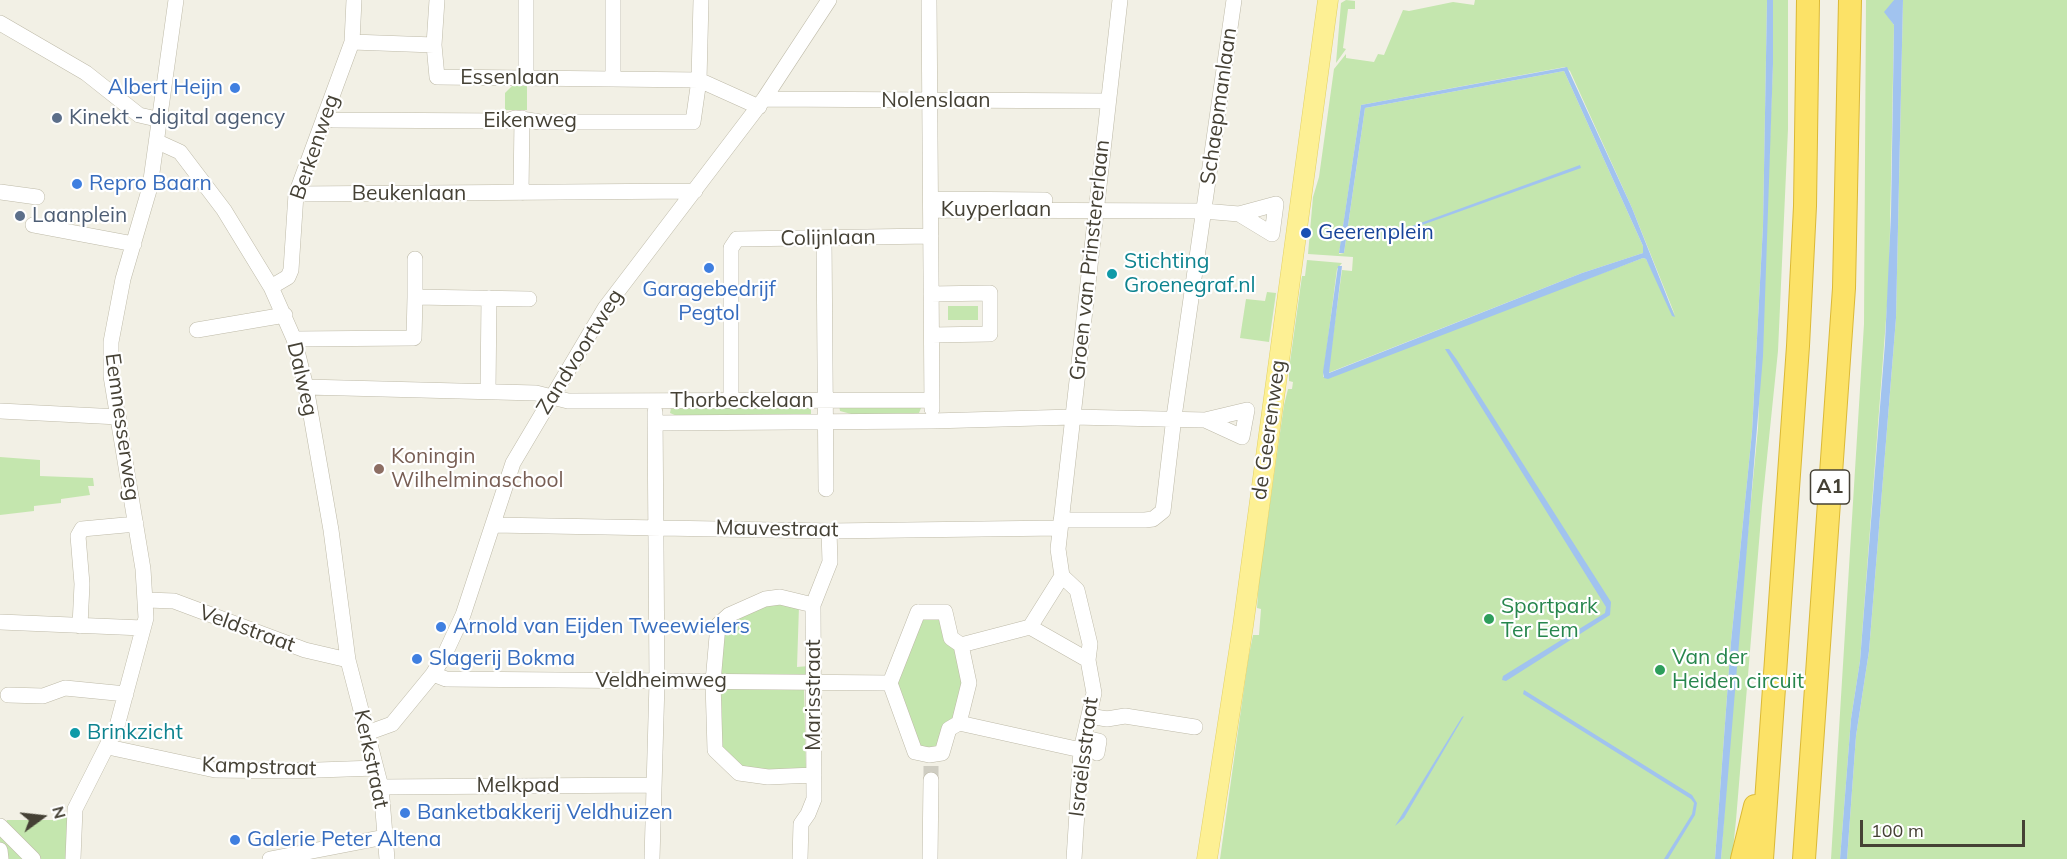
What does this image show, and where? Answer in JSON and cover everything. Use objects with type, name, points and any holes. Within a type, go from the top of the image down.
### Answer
[{"type":"highway","name":"A1","points":[[1762,859],[1805,206],[1808,0]]},
{"type":"highway","name":"A1","points":[[1804,859],[1844,288],[1850,0]]},
{"type":"highway","name":"A1","points":[[1742,859],[1771,744]]},
{"type":"highway","name":"A1","points":[[1811,764],[1815,859]]},
{"type":"main road","name":"de Geerenweg","points":[[1207,859],[1243,626],[1328,0]]},
{"type":"street","name":"Eemnesserweg","points":[[73,859],[75,809],[108,747],[126,694],[143,628],[147,600],[111,376],[111,342],[115,314],[150,187],[176,0]]},
{"type":"street","name":"Berkenweg","points":[[271,287],[288,277],[291,270],[296,194],[352,42],[354,0]]},
{"type":"street","points":[[352,42],[435,45],[437,0]]},
{"type":"street","points":[[526,0],[526,78]]},
{"type":"street","points":[[613,0],[613,77]]},
{"type":"street","points":[[701,0],[699,80],[761,103]]},
{"type":"street","name":"Zandvoortweg","points":[[367,733],[392,724],[433,674],[463,615],[513,463],[605,308],[761,103],[829,0]]},
{"type":"street","points":[[929,0],[932,421]]},
{"type":"street","name":"Groen van Prinstererlaan","points":[[1061,524],[1120,0]]},
{"type":"street","name":"Schaepmanlaan","points":[[1163,511],[1174,417],[1234,0]]},
{"type":"street","points":[[0,24],[86,73],[139,115],[161,120]]},
{"type":"street","name":"Essenlaan","points":[[435,45],[437,77],[613,77],[699,80]]},
{"type":"street","name":"Eikenweg","points":[[324,117],[333,120],[495,121],[522,118],[540,122],[693,122],[699,80]]},
{"type":"street","name":"Nolenslaan","points":[[761,103],[1107,101]]},
{"type":"street","points":[[521,193],[522,118]]},
{"type":"street","name":"Dalweg","points":[[158,142],[180,152],[224,210],[271,287],[294,339],[306,387],[331,530],[348,660]]},
{"type":"street","name":"Beukenlaan","points":[[296,194],[695,191]]},
{"type":"street","points":[[0,192],[37,197]]},
{"type":"street","name":"Kuyperlaan","points":[[931,205],[1204,206]]},
{"type":"street","name":"Schaepmanlaan","points":[[1204,206],[1239,214]]},
{"type":"street","points":[[33,225],[134,244]]},
{"type":"street","name":"Colijnlaan","points":[[731,401],[731,248],[737,239],[931,236]]},
{"type":"street","points":[[824,238],[825,422]]},
{"type":"street","points":[[294,339],[414,338],[415,259]]},
{"type":"street","points":[[931,294],[990,293],[990,334],[932,335]]},
{"type":"street","points":[[414,297],[529,299]]},
{"type":"street","points":[[488,391],[489,298]]},
{"type":"street","points":[[197,330],[285,315]]},
{"type":"street","name":"Thorbeckelaan","points":[[306,387],[536,393],[568,401],[932,400]]},
{"type":"street","points":[[652,859],[657,682],[655,401]]},
{"type":"street","points":[[0,411],[119,417]]},
{"type":"street","points":[[1174,417],[1205,420]]},
{"type":"street","name":"Thorbeckelaan","points":[[655,423],[1174,417]]},
{"type":"street","name":"Thorbeckelaan","points":[[825,422],[826,489]]},
{"type":"street","name":"Mauvestraat","points":[[494,525],[655,526],[829,531],[1145,520],[1153,519],[1163,511]]},
{"type":"street","points":[[80,626],[82,584],[78,536],[82,529],[135,524]]},
{"type":"street","name":"Israëlsstraat","points":[[1061,524],[1058,549],[1062,576],[1077,590],[1090,644],[1088,660],[1096,721],[1090,745],[1074,859]]},
{"type":"street","name":"Marisstraat","points":[[800,859],[801,824],[814,799],[813,605],[830,562],[829,531]]},
{"type":"street","points":[[961,645],[1030,627],[1062,576]]},
{"type":"street","points":[[813,605],[780,597],[765,599],[729,615],[718,625],[713,682],[715,750],[739,773],[768,777],[814,775]]},
{"type":"street","name":"Veldstraat","points":[[147,600],[174,601],[305,650],[348,660]]},
{"type":"street","points":[[930,767],[915,752],[890,683],[918,612],[945,612],[951,638],[961,645],[969,684],[959,723],[950,729],[942,753],[930,767],[930,859]]},
{"type":"street","points":[[0,622],[143,628]]},
{"type":"street","points":[[1030,627],[1088,660]]},
{"type":"street","name":"Kerkstraat","points":[[348,660],[381,787],[387,859]]},
{"type":"street","name":"Veldheimweg","points":[[433,674],[446,679],[890,683]]},
{"type":"street","points":[[8,695],[43,696],[65,688],[126,694]]},
{"type":"street","points":[[1096,721],[1125,716],[1195,727]]},
{"type":"street","points":[[959,723],[1090,745]]},
{"type":"street","name":"Kampstraat","points":[[108,747],[215,770],[289,771],[376,768]]},
{"type":"street","name":"Melkpad","points":[[381,787],[654,785]]},
{"type":"street","points":[[0,826],[33,859]]},
{"type":"street","points":[[270,859],[385,837]]},
{"type":"street","points":[[0,850],[1,859]]},
{"type":"green space","points":[[1346,0],[1355,1],[1355,9],[1348,9],[1343,48],[1346,49],[1336,63],[1341,3]]},
{"type":"green space","name":"Sportpark Ter Eem","points":[[1475,0],[1767,0],[1763,226],[1752,432],[1731,642],[1715,859],[1220,859],[1248,660],[1253,635],[1259,635],[1261,609],[1257,608],[1259,580],[1284,405],[1288,389],[1292,389],[1293,382],[1289,381],[1289,369],[1302,276],[1305,276],[1307,260],[1342,263],[1337,269],[1323,377],[1643,258],[1646,259],[1675,315],[1632,208],[1570,71],[1565,67],[1361,105],[1339,254],[1344,253],[1365,108],[1564,71],[1643,246],[1643,253],[1582,273],[1328,373],[1342,270],[1352,271],[1353,257],[1308,254],[1313,197],[1319,177],[1334,69],[1346,54],[1346,58],[1374,62],[1378,54],[1384,55],[1403,10],[1409,11],[1453,2],[1474,5]]},
{"type":"green space","points":[[1773,0],[1788,0],[1788,129],[1778,351],[1762,506],[1732,859],[1721,859],[1735,667],[1758,428],[1773,64]]},
{"type":"green space","points":[[1866,0],[1894,0],[1890,19],[1894,25],[1889,280],[1860,661],[1851,719],[1840,859],[1831,859],[1864,324]]},
{"type":"green space","points":[[1903,0],[2067,0],[2067,859],[1847,859],[1856,736],[1869,651],[1896,318]]},
{"type":"green space","points":[[527,84],[527,110],[505,110],[505,93],[513,85]]},
{"type":"green space","points":[[1267,292],[1276,293],[1269,342],[1240,338],[1246,299],[1265,301]]},
{"type":"green space","points":[[948,306],[978,306],[978,320],[948,320]]},
{"type":"green space","points":[[811,405],[811,414],[677,416],[670,413],[671,408]]},
{"type":"green space","points":[[839,405],[921,405],[921,408],[919,413],[914,414],[855,415],[840,411]]},
{"type":"green space","points":[[0,457],[40,460],[40,476],[93,478],[94,486],[88,486],[90,495],[61,499],[61,503],[34,506],[34,511],[0,515]]},
{"type":"green space","points":[[770,602],[799,606],[797,667],[809,666],[810,676],[721,678],[718,666],[725,624]]},
{"type":"green space","points":[[939,615],[957,647],[965,679],[957,715],[949,721],[941,747],[922,751],[894,685],[919,617]]},
{"type":"green space","points":[[721,687],[804,688],[806,769],[743,769],[722,749]]},
{"type":"green space","points":[[63,812],[70,816],[68,859],[0,859],[0,832],[7,820],[55,820]]},
{"type":"water","points":[[1767,0],[1773,0],[1773,64],[1763,356],[1721,859],[1715,859],[1731,642],[1752,432],[1763,226]]},
{"type":"water","points":[[1894,0],[1903,0],[1896,318],[1869,651],[1856,736],[1847,859],[1840,859],[1851,719],[1860,661],[1885,343],[1891,214],[1894,25],[1884,12]]},
{"type":"water","points":[[1567,67],[1632,208],[1675,317],[1672,316],[1646,259],[1643,258],[1328,379],[1324,378],[1338,266],[1342,266],[1329,373],[1582,273],[1643,253],[1643,246],[1564,71],[1365,108],[1344,253],[1339,253],[1361,105]]},
{"type":"water","points":[[1580,165],[1581,168],[1383,239],[1382,237]]},
{"type":"water","points":[[1445,349],[1449,349],[1457,360],[1611,602],[1610,615],[1506,681],[1502,680],[1503,676],[1605,613],[1606,607]]},
{"type":"water","points":[[1524,690],[1692,795],[1697,803],[1695,815],[1668,859],[1664,859],[1692,814],[1694,803],[1691,799],[1523,694]]},
{"type":"water","points":[[1464,716],[1404,818],[1395,826],[1462,717]]},
{"type":"tunnel","points":[[931,766],[931,780]]},
{"type":"place","name":"Albert Heijn","points":[[235,88]]},
{"type":"place","name":"Kinekt - digital agency","points":[[57,118]]},
{"type":"place","name":"Repro Baarn","points":[[77,184]]},
{"type":"place","name":"Laanplein","points":[[20,216]]},
{"type":"place","name":"Geerenplein","points":[[1306,233]]},
{"type":"place","name":"Garagebedrijf Pegtol","points":[[709,268]]},
{"type":"place","name":"Stichting Groenegraf.nl","points":[[1112,274]]},
{"type":"place","name":"Koningin Wilhelminaschool","points":[[379,469]]},
{"type":"place","name":"Sportpark Ter Eem","points":[[1489,619]]},
{"type":"place","name":"Arnold van Eijden Tweewielers","points":[[441,627]]},
{"type":"place","name":"Slagerij Bokma","points":[[417,659]]},
{"type":"place","name":"Van der Heiden circuit","points":[[1660,670]]},
{"type":"place","name":"Brinkzicht","points":[[75,733]]},
{"type":"place","name":"Banketbakkerij Veldhuizen","points":[[405,813]]},
{"type":"place","name":"Galerie Peter Altena","points":[[235,840]]}]
